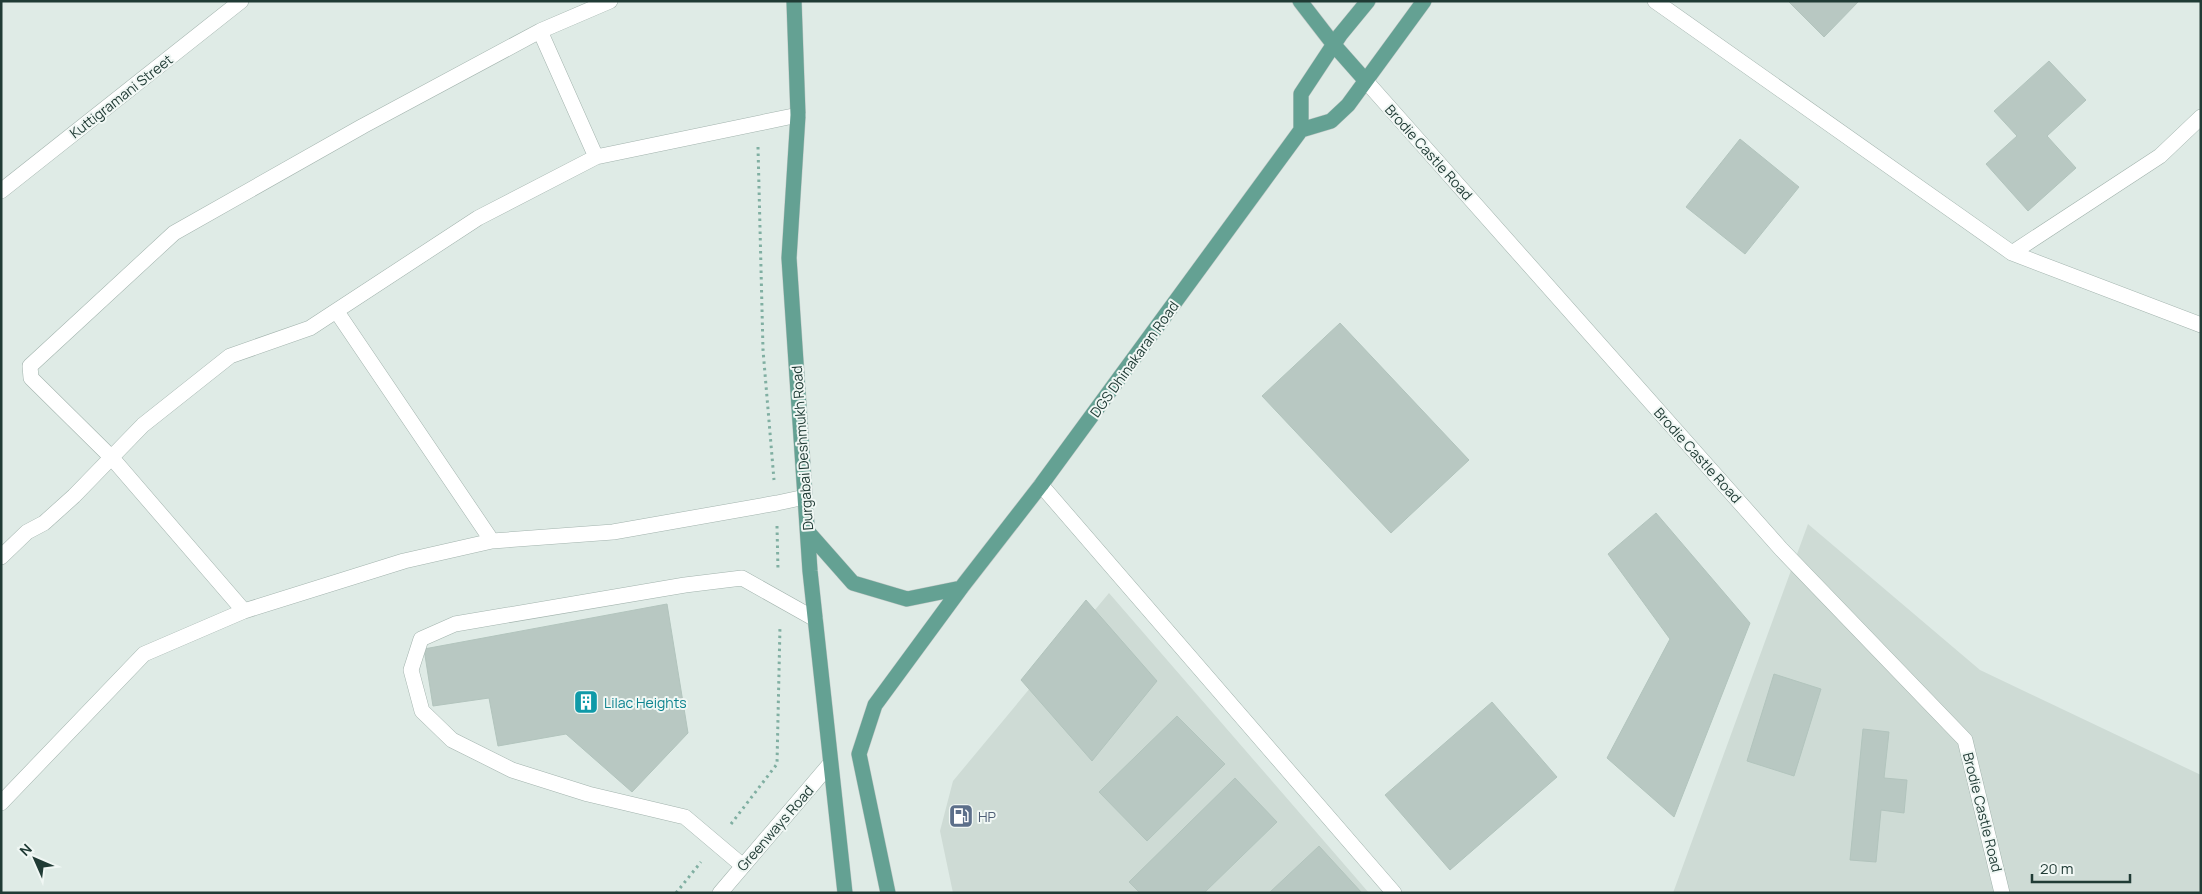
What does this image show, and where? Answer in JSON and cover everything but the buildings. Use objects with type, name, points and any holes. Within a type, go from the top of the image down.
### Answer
[{"type":"main road","name":"Durgabai Deshmukh Road","points":[[794,1],[798,115],[789,258],[815,620],[845,893]]},
{"type":"main road","name":"Brodie Castle Road","points":[[1300,1],[1334,45],[1365,80]]},
{"type":"main road","points":[[1368,1],[1340,35],[1301,94],[1301,130],[1331,121],[1348,105],[1424,1]]},
{"type":"main road","name":"DGS Dhinakaran Road","points":[[961,588],[1041,485],[1301,130]]},
{"type":"main road","points":[[808,532],[853,583],[907,599],[961,588]]},
{"type":"main road","points":[[888,893],[859,754],[875,705],[961,588]]},
{"type":"street","name":"Kuttigramani Street","points":[[1,191],[241,1]]},
{"type":"street","points":[[244,611],[112,458],[31,378],[29,369],[33,362],[174,233],[363,126],[540,32],[610,1]]},
{"type":"street","points":[[1654,1],[2012,252],[2201,324]]},
{"type":"street","points":[[540,32],[596,158]]},
{"type":"street","name":"Brodie Castle Road","points":[[1365,80],[1781,549],[1965,740],[2002,893]]},
{"type":"street","points":[[1,557],[27,532],[44,523],[112,458],[143,425],[230,356],[310,328],[478,218],[596,158],[798,115]]},
{"type":"street","points":[[2012,252],[2160,156],[2201,117]]},
{"type":"street","points":[[337,312],[492,541]]},
{"type":"street","points":[[1041,485],[1394,893]]},
{"type":"street","points":[[1,803],[144,654],[244,611],[404,561],[492,541],[613,532],[776,503],[805,496]]},
{"type":"street","points":[[742,866],[684,817],[588,794],[512,770],[452,740],[422,711],[411,670],[421,639],[455,624],[685,585],[742,578],[815,620]]},
{"type":"street","name":"Greenways Road","points":[[720,893],[830,764]]},
{"type":"shaded area","points":[[1808,524],[1980,670],[2201,775],[2201,893],[1673,893]]},
{"type":"shaded area","points":[[1109,593],[1369,893],[953,893],[940,831],[953,781]]},
{"type":"place","name":"Lilac Heights","points":[[586,702]]},
{"type":"place","name":"HP","points":[[961,816]]}]
